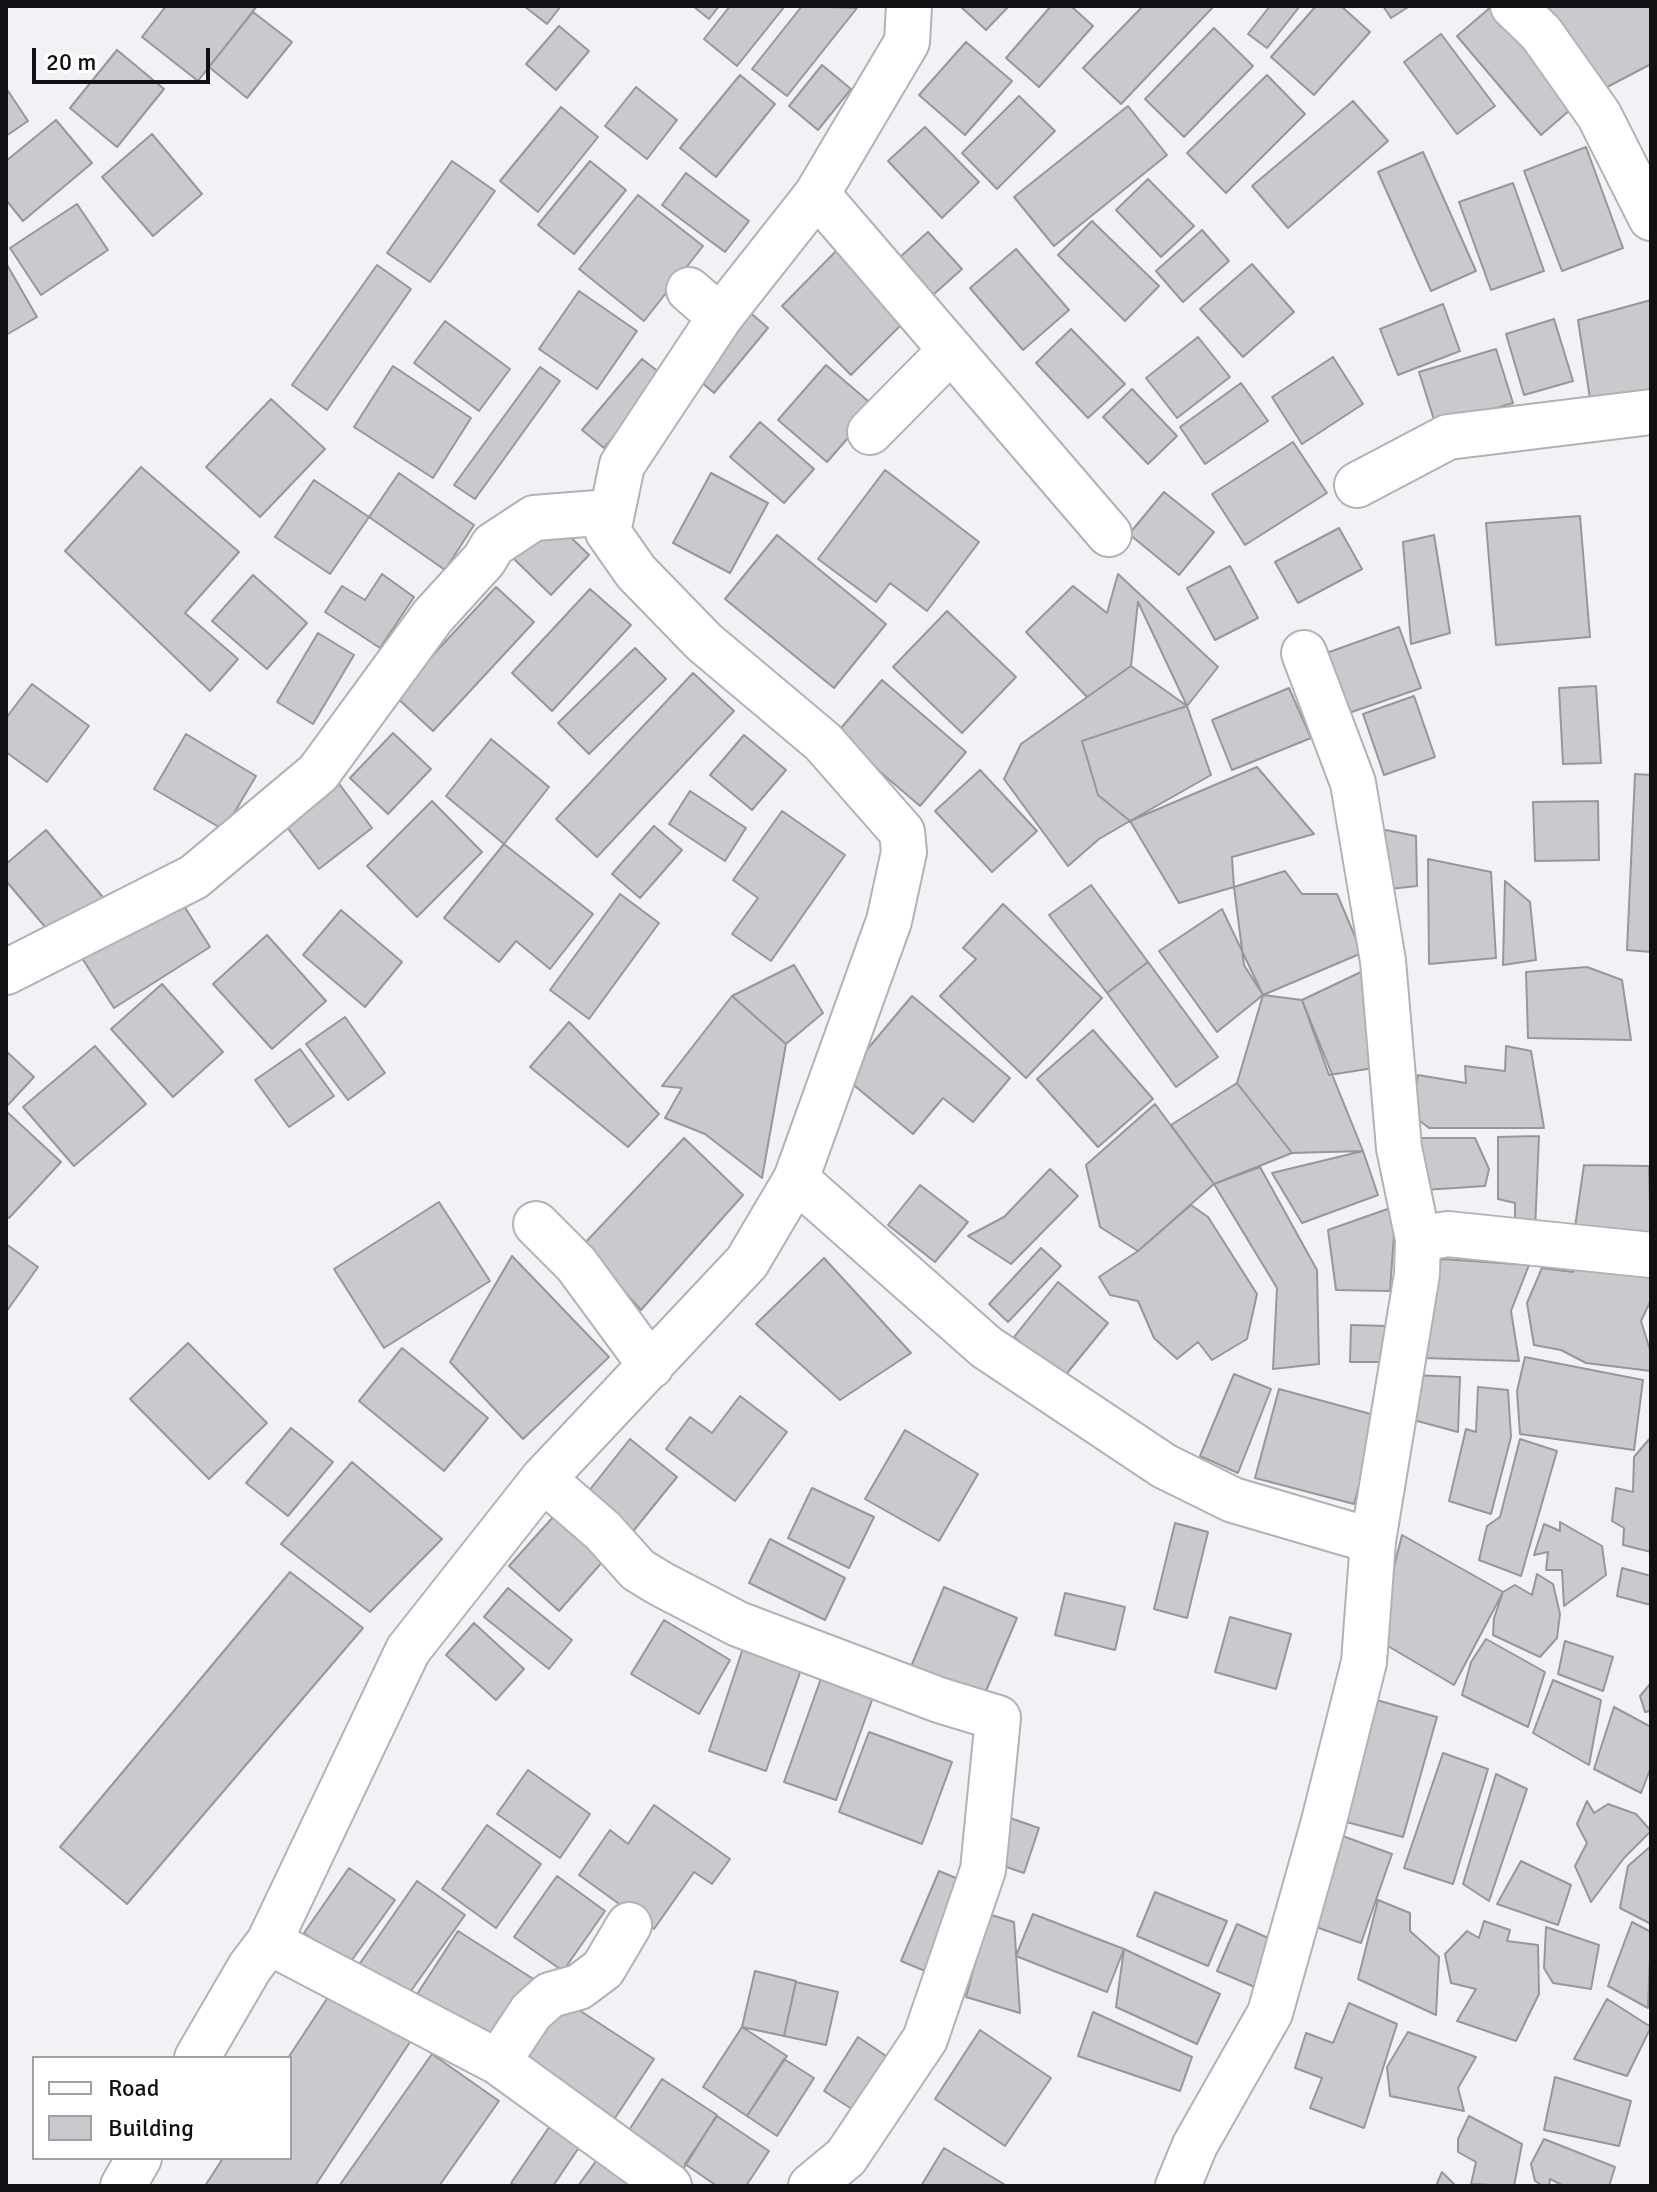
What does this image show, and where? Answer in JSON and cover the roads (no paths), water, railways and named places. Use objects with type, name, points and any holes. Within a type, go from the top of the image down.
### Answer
[{"type":"street","points":[[198,2056],[250,1967],[269,1942],[408,1650],[543,1479],[747,1262],[796,1179],[889,921],[904,852],[902,832],[823,742],[704,642],[636,572],[608,532],[622,465],[705,303],[817,194],[907,42],[909,6]]},
{"type":"street","points":[[1513,6],[1541,33],[1599,115],[1651,218]]},
{"type":"street","points":[[817,194],[1109,534]]},
{"type":"street","points":[[870,432],[950,351]]},
{"type":"street","points":[[1357,485],[1448,437],[1651,412]]},
{"type":"street","points":[[6,972],[194,877],[318,773],[433,616],[484,560],[493,545],[534,518],[610,512]]},
{"type":"street","points":[[1178,2186],[1195,2145],[1270,2013],[1364,1662],[1373,1541],[1417,1274],[1418,1239],[1399,1148],[1383,961],[1353,783],[1304,653]]},
{"type":"street","points":[[796,1179],[986,1347],[1164,1466],[1233,1500],[1373,1541]]},
{"type":"street","points":[[536,1224],[576,1264],[651,1366]]},
{"type":"street","points":[[1418,1239],[1448,1234],[1651,1255]]},
{"type":"street","points":[[543,1479],[603,1531],[638,1570],[661,1584],[738,1624],[939,1700],[998,1718],[983,1870],[925,2039],[846,2157],[811,2186]]},
{"type":"street","points":[[498,2062],[531,2012],[550,1995],[579,1987],[603,1969],[629,1925]]},
{"type":"street","points":[[269,1942],[498,2062],[669,2186]]},
{"type":"street","points":[[123,2186],[138,2160]]}]
